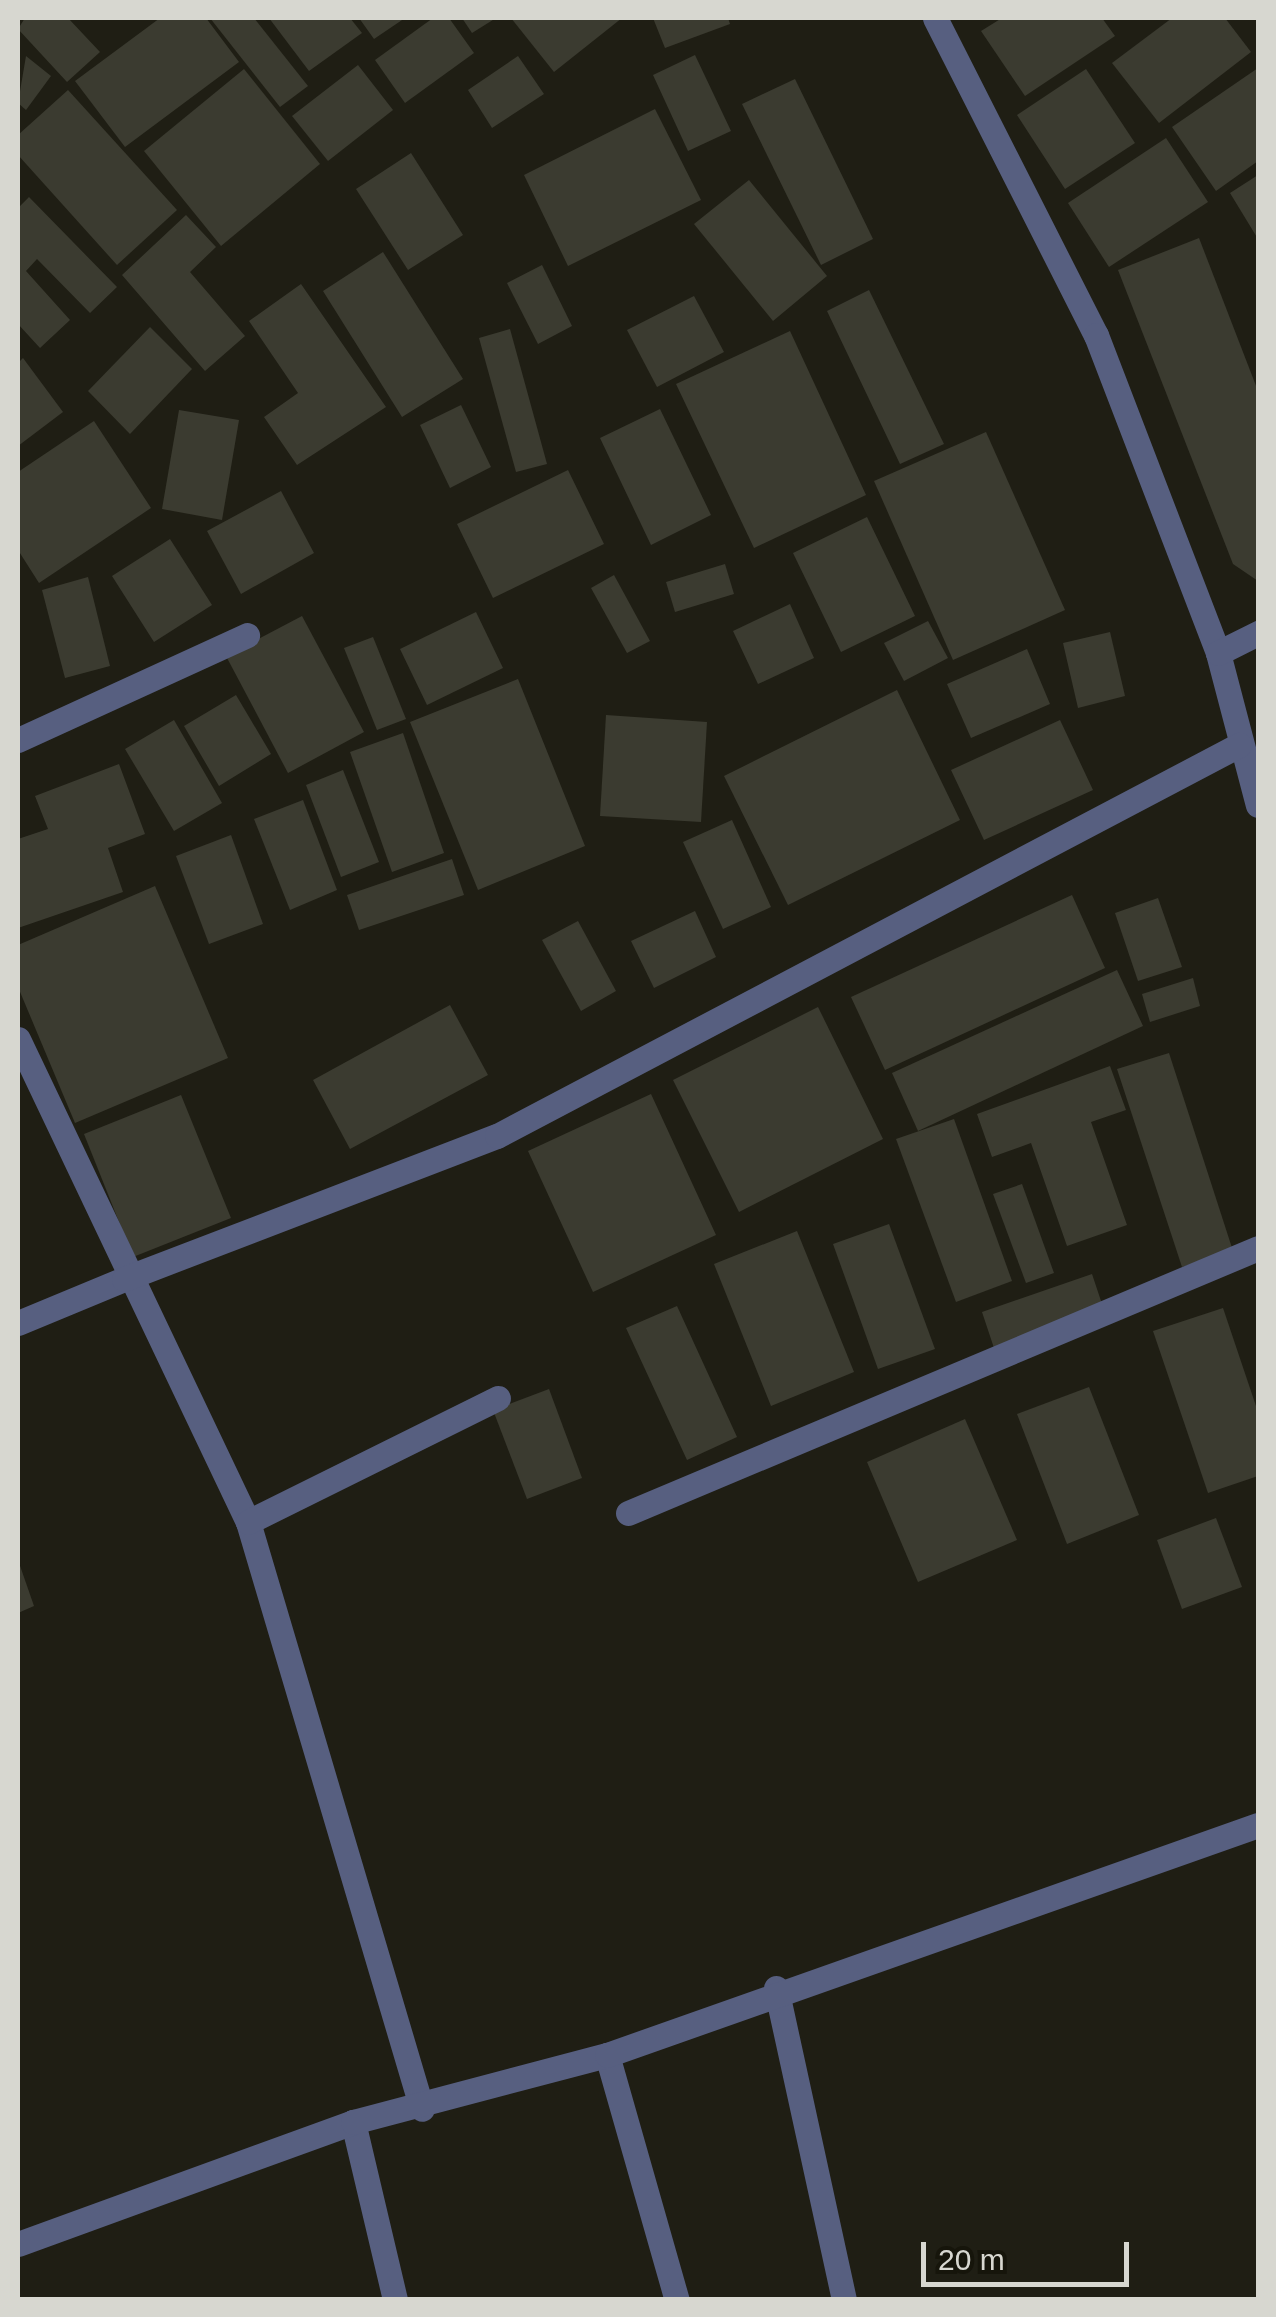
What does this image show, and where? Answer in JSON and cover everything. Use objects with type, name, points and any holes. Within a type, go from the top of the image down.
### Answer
[{"type":"street","points":[[935,18],[1096,335],[1218,653],[1239,745],[1258,805]]},
{"type":"street","points":[[1218,653],[1258,634]]},
{"type":"street","points":[[18,740],[248,635]]},
{"type":"street","points":[[18,1323],[498,1136],[1239,745]]},
{"type":"street","points":[[18,1039],[124,1279],[248,1522],[422,2110]]},
{"type":"street","points":[[628,1512],[1258,1248]]},
{"type":"street","points":[[248,1522],[498,1398]]},
{"type":"street","points":[[18,2244],[353,2122],[422,2110],[607,2055],[776,1988],[1258,1826]]},
{"type":"street","points":[[776,1988],[844,2300]]},
{"type":"street","points":[[607,2055],[677,2300]]},
{"type":"street","points":[[353,2122],[395,2300]]},
{"type":"building","points":[[25,18],[68,18],[100,52],[67,82],[18,29]]},
{"type":"building","points":[[160,18],[206,18],[239,62],[125,147],[75,81]]},
{"type":"building","points":[[210,18],[254,18],[308,86],[280,107]]},
{"type":"building","points":[[269,18],[350,18],[362,33],[309,71]]},
{"type":"building","points":[[359,18],[405,18],[374,39]]},
{"type":"building","points":[[433,18],[449,18],[474,53],[405,103],[375,60]]},
{"type":"building","points":[[462,18],[496,18],[472,33]]},
{"type":"building","points":[[511,18],[622,18],[554,72]]},
{"type":"building","points":[[653,18],[728,18],[730,24],[665,48]]},
{"type":"building","points":[[1002,18],[1102,18],[1115,36],[1025,96],[981,31]]},
{"type":"building","points":[[1172,18],[1225,18],[1251,52],[1159,123],[1112,63]]},
{"type":"building","points":[[695,55],[731,131],[688,151],[653,75]]},
{"type":"building","points":[[26,56],[51,76],[26,110],[18,103]]},
{"type":"building","points":[[518,56],[544,94],[492,128],[468,90]]},
{"type":"building","points":[[358,65],[393,110],[328,161],[292,116]]},
{"type":"building","points":[[1258,68],[1258,161],[1216,191],[1172,127]]},
{"type":"building","points":[[244,69],[320,164],[221,246],[144,151]]},
{"type":"building","points":[[1086,69],[1135,143],[1065,189],[1017,115]]},
{"type":"building","points":[[795,79],[873,239],[821,265],[742,104]]},
{"type":"building","points":[[68,90],[177,210],[117,265],[18,155],[18,135]]},
{"type":"building","points":[[655,109],[701,200],[568,266],[524,175]]},
{"type":"building","points":[[1166,138],[1208,202],[1109,267],[1068,203]]},
{"type":"building","points":[[411,153],[463,235],[408,270],[356,189]]},
{"type":"building","points":[[1258,175],[1258,239],[1230,193]]},
{"type":"building","points":[[749,180],[827,276],[773,321],[694,224]]},
{"type":"building","points":[[29,197],[117,287],[90,313],[37,259],[26,271],[70,320],[40,348],[18,324],[18,208]]},
{"type":"building","points":[[186,215],[216,247],[190,272],[245,336],[205,371],[122,275]]},
{"type":"building","points":[[1199,238],[1258,391],[1258,581],[1233,564],[1118,270]]},
{"type":"building","points":[[383,252],[463,379],[402,417],[323,291]]},
{"type":"building","points":[[542,265],[572,326],[538,344],[507,283]]},
{"type":"building","points":[[301,284],[386,407],[297,465],[264,417],[298,393],[249,321]]},
{"type":"building","points":[[869,290],[944,444],[900,464],[827,311]]},
{"type":"building","points":[[694,296],[724,352],[657,387],[627,330]]},
{"type":"building","points":[[150,327],[192,369],[130,434],[88,391]]},
{"type":"building","points":[[510,329],[547,464],[516,472],[479,338]]},
{"type":"building","points":[[790,331],[866,495],[754,548],[676,384]]},
{"type":"building","points":[[23,358],[63,412],[18,446],[18,363]]},
{"type":"building","points":[[461,405],[491,467],[450,488],[420,425]]},
{"type":"building","points":[[660,409],[711,515],[651,545],[600,438]]},
{"type":"building","points":[[179,410],[239,420],[222,520],[162,509]]},
{"type":"building","points":[[94,421],[151,508],[39,583],[18,550],[18,472]]},
{"type":"building","points":[[986,432],[1065,610],[953,660],[874,481]]},
{"type":"building","points":[[568,470],[604,544],[493,598],[457,524]]},
{"type":"building","points":[[281,491],[314,553],[241,594],[207,531]]},
{"type":"building","points":[[867,517],[915,616],[841,652],[793,553]]},
{"type":"building","points":[[170,539],[212,605],[154,642],[112,576]]},
{"type":"building","points":[[725,564],[734,594],[675,612],[666,582]]},
{"type":"building","points":[[614,575],[650,641],[627,653],[591,588]]},
{"type":"building","points":[[88,577],[110,666],[65,678],[42,590]]},
{"type":"building","points":[[790,604],[814,658],[758,684],[733,631]]},
{"type":"building","points":[[476,612],[503,668],[427,705],[400,649]]},
{"type":"building","points":[[302,616],[364,732],[288,773],[226,656]]},
{"type":"building","points":[[928,621],[948,658],[904,681],[884,643]]},
{"type":"building","points":[[1110,632],[1125,696],[1078,708],[1063,643]]},
{"type":"building","points":[[373,637],[406,719],[377,730],[344,648]]},
{"type":"building","points":[[1027,649],[1050,704],[971,738],[947,684]]},
{"type":"building","points":[[518,679],[585,846],[478,890],[410,722]]},
{"type":"building","points":[[897,690],[960,820],[788,905],[724,776]]},
{"type":"building","points":[[236,695],[271,754],[219,786],[184,726]]},
{"type":"building","points":[[606,715],[707,722],[701,822],[600,816]]},
{"type":"building","points":[[174,720],[222,803],[174,831],[125,749]]},
{"type":"building","points":[[1060,720],[1093,790],[984,840],[951,770]]},
{"type":"building","points":[[403,733],[444,853],[392,872],[350,752]]},
{"type":"building","points":[[119,764],[145,834],[108,848],[123,892],[18,928],[18,839],[48,829],[35,796]]},
{"type":"building","points":[[343,770],[379,862],[341,877],[306,785]]},
{"type":"building","points":[[303,800],[337,890],[290,910],[254,819]]},
{"type":"building","points":[[732,820],[771,907],[723,929],[683,842]]},
{"type":"building","points":[[231,835],[263,924],[209,944],[176,856]]},
{"type":"building","points":[[452,859],[464,895],[359,930],[347,895]]},
{"type":"building","points":[[155,886],[228,1058],[75,1123],[18,987],[18,945]]},
{"type":"building","points":[[1072,895],[1105,968],[885,1070],[851,997]]},
{"type":"building","points":[[1158,898],[1182,967],[1138,981],[1115,913]]},
{"type":"building","points":[[695,911],[716,957],[654,988],[631,941]]},
{"type":"building","points":[[578,921],[616,991],[581,1011],[542,940]]},
{"type":"building","points":[[1117,970],[1143,1026],[918,1131],[892,1073]]},
{"type":"building","points":[[1193,978],[1200,1006],[1150,1022],[1142,994]]},
{"type":"building","points":[[450,1005],[488,1075],[350,1149],[313,1080]]},
{"type":"building","points":[[818,1007],[883,1139],[739,1212],[673,1080]]},
{"type":"building","points":[[1169,1053],[1233,1251],[1182,1267],[1117,1069]]},
{"type":"building","points":[[1110,1066],[1126,1110],[1091,1122],[1127,1225],[1067,1246],[1031,1143],[992,1157],[977,1114]]},
{"type":"building","points":[[651,1094],[716,1235],[593,1292],[528,1151]]},
{"type":"building","points":[[181,1095],[231,1218],[133,1257],[84,1134]]},
{"type":"building","points":[[954,1119],[1012,1281],[956,1302],[896,1139]]},
{"type":"building","points":[[1022,1184],[1054,1273],[1026,1283],[993,1194]]},
{"type":"building","points":[[889,1224],[935,1349],[878,1369],[833,1244]]},
{"type":"building","points":[[797,1231],[854,1372],[771,1406],[714,1264]]},
{"type":"building","points":[[1092,1274],[1104,1310],[994,1348],[982,1312]]},
{"type":"building","points":[[677,1306],[737,1437],[687,1460],[626,1328]]},
{"type":"building","points":[[1223,1308],[1258,1412],[1258,1476],[1208,1493],[1153,1331]]},
{"type":"building","points":[[1089,1387],[1139,1515],[1067,1544],[1017,1414]]},
{"type":"building","points":[[549,1389],[582,1478],[527,1499],[493,1410]]},
{"type":"building","points":[[965,1419],[1017,1540],[918,1582],[867,1462]]},
{"type":"building","points":[[1216,1518],[1242,1587],[1182,1609],[1157,1540]]},
{"type":"building","points":[[18,1560],[34,1606],[18,1613]]}]
